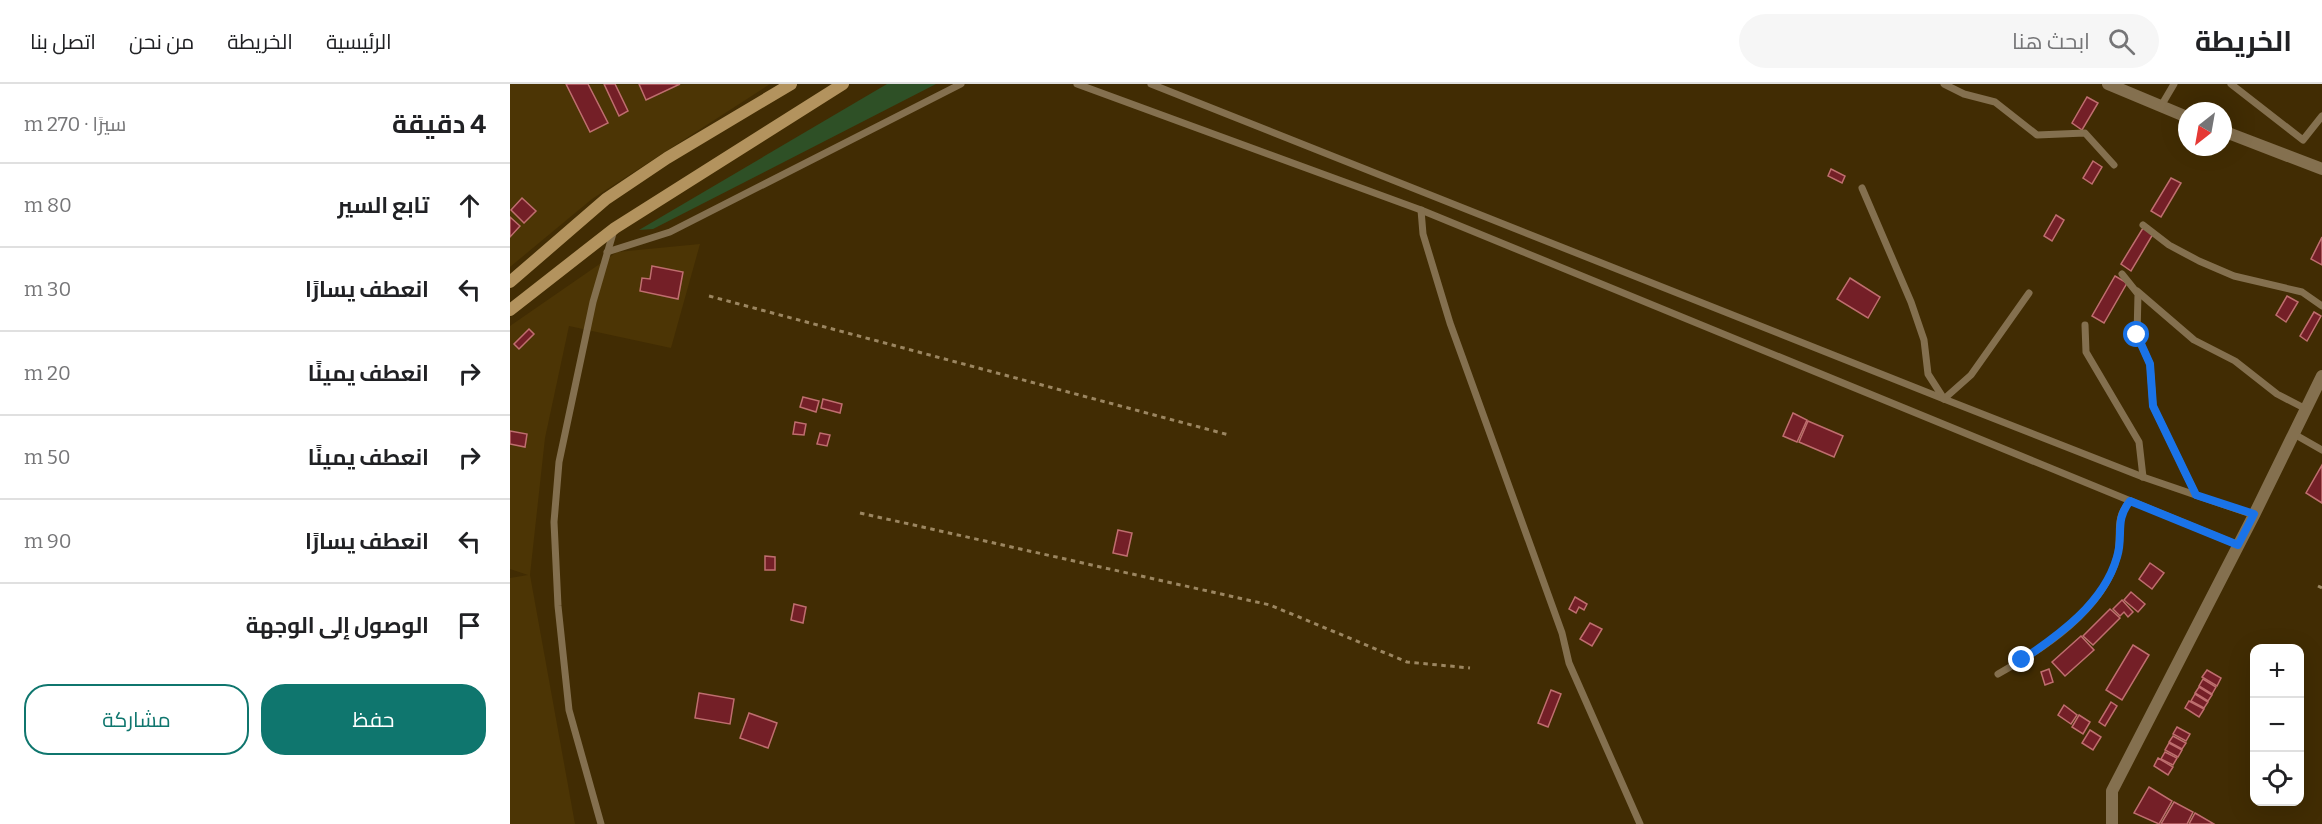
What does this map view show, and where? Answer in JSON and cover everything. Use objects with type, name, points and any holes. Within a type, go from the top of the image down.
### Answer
[{"type":"main road","points":[[510,282],[606,199],[668,158],[791,84]]},
{"type":"main road","points":[[510,310],[615,228],[843,84]]},
{"type":"street","points":[[2108,84],[2178,113]]},
{"type":"street","points":[[2232,134],[2322,169]]},
{"type":"street","points":[[2112,824],[2112,791],[2322,376]]},
{"type":"lane","points":[[607,252],[670,232],[961,84]]},
{"type":"lane","points":[[1077,84],[1421,210],[2238,545]]},
{"type":"lane","points":[[1151,84],[2143,477],[2254,514]]},
{"type":"lane","points":[[1944,84],[1964,94],[1995,102],[2037,135],[2085,133],[2114,165]]},
{"type":"lane","points":[[2161,106],[2174,84]]},
{"type":"lane","points":[[2231,84],[2303,140],[2322,116]]},
{"type":"lane","points":[[1862,188],[1911,302],[1924,340],[1928,374],[1944,399]]},
{"type":"lane","points":[[1421,210],[1423,234],[1450,323],[1562,633],[1569,663],[1640,824]]},
{"type":"lane","points":[[2143,225],[2169,245],[2199,261],[2234,276],[2302,292],[2322,306]]},
{"type":"lane","points":[[601,824],[569,710],[558,606],[554,522],[559,462],[593,302],[615,228]]},
{"type":"lane","points":[[2122,274],[2138,294],[2137,335],[2150,364],[2153,406],[2196,495]]},
{"type":"lane","points":[[2133,287],[2194,340],[2235,361],[2277,394],[2306,409]]},
{"type":"lane","points":[[1944,399],[1971,375],[2029,293]]},
{"type":"lane","points":[[2085,325],[2086,351],[2139,442],[2143,477]]},
{"type":"lane","points":[[2294,434],[2322,450]]},
{"type":"lane","points":[[1998,674],[2040,648],[2085,610],[2111,572],[2118,556],[2120,512],[2130,501]]},
{"type":"path","points":[[710,296],[1229,435]]},
{"type":"path","points":[[860,513],[1270,605],[1407,662],[1470,668]]},
{"type":"shaded area","points":[[510,84],[770,84],[592,199],[510,267]]},
{"type":"shaded area","points":[[700,244],[671,348],[569,326],[545,438],[530,575],[575,824],[510,824],[510,578],[528,575],[510,569],[510,326],[617,252]]},
{"type":"green space","points":[[887,84],[936,84],[653,229],[639,230]]},
{"type":"building","points":[[566,84],[588,84],[608,123],[590,132]]},
{"type":"building","points":[[604,84],[615,84],[628,111],[619,116]]},
{"type":"building","points":[[639,84],[680,84],[646,100]]},
{"type":"building","points":[[2087,97],[2098,103],[2082,130],[2072,123]]},
{"type":"building","points":[[2093,161],[2102,167],[2092,184],[2083,178]]},
{"type":"building","points":[[1831,169],[1845,176],[1842,183],[1828,176]]},
{"type":"building","points":[[2171,178],[2181,183],[2161,217],[2151,211]]},
{"type":"building","points":[[522,198],[536,211],[524,223],[511,210]]},
{"type":"building","points":[[2056,215],[2064,220],[2052,241],[2044,236]]},
{"type":"building","points":[[510,217],[520,226],[510,237]]},
{"type":"building","points":[[2143,228],[2153,234],[2131,271],[2121,264]]},
{"type":"building","points":[[2322,237],[2322,265],[2311,259]]},
{"type":"building","points":[[652,266],[683,272],[678,299],[640,291],[642,278],[650,279]]},
{"type":"building","points":[[2115,276],[2127,283],[2104,323],[2092,316]]},
{"type":"building","points":[[1850,278],[1880,297],[1868,318],[1837,299]]},
{"type":"building","points":[[2287,296],[2298,302],[2286,322],[2276,315]]},
{"type":"building","points":[[2314,312],[2321,316],[2307,341],[2300,336]]},
{"type":"building","points":[[529,329],[534,334],[519,349],[514,344]]},
{"type":"building","points":[[803,397],[819,401],[816,412],[800,407]]},
{"type":"building","points":[[823,399],[842,404],[840,413],[821,408]]},
{"type":"building","points":[[1793,413],[1807,420],[1797,442],[1783,436]]},
{"type":"building","points":[[1808,421],[1843,436],[1834,457],[1799,442]]},
{"type":"building","points":[[795,422],[806,424],[804,435],[793,434]]},
{"type":"building","points":[[510,431],[527,434],[525,447],[510,444]]},
{"type":"building","points":[[820,433],[830,435],[827,446],[817,444]]},
{"type":"building","points":[[2322,465],[2322,503],[2306,493]]},
{"type":"building","points":[[1118,530],[1132,533],[1127,556],[1113,553]]},
{"type":"building","points":[[765,556],[775,557],[775,570],[765,570]]},
{"type":"building","points":[[2150,563],[2164,573],[2152,589],[2139,579]]},
{"type":"building","points":[[2131,592],[2145,604],[2138,612],[2124,600]]},
{"type":"building","points":[[1575,597],[1587,604],[1584,610],[1579,607],[1576,613],[1569,609]]},
{"type":"building","points":[[2122,600],[2133,612],[2128,617],[2124,612],[2120,616],[2113,609]]},
{"type":"building","points":[[794,604],[806,607],[803,623],[791,620]]},
{"type":"building","points":[[2110,609],[2120,618],[2093,645],[2083,636]]},
{"type":"building","points":[[1590,623],[1602,629],[1592,646],[1580,639]]},
{"type":"building","points":[[2081,636],[2094,650],[2065,676],[2052,662]]},
{"type":"building","points":[[2133,645],[2149,655],[2122,700],[2106,690]]},
{"type":"building","points":[[2049,669],[2053,682],[2045,685],[2041,672]]},
{"type":"building","points":[[2207,670],[2221,678],[2217,686],[2202,677]]},
{"type":"building","points":[[2203,679],[2216,687],[2212,694],[2199,686]]},
{"type":"building","points":[[2199,687],[2212,695],[2208,701],[2195,693]]},
{"type":"building","points":[[1551,690],[1561,694],[1548,727],[1538,723]]},
{"type":"building","points":[[699,693],[734,699],[730,724],[695,718]]},
{"type":"building","points":[[2195,694],[2208,702],[2204,708],[2191,701]]},
{"type":"building","points":[[2189,701],[2204,709],[2199,717],[2185,708]]},
{"type":"building","points":[[2111,702],[2117,706],[2105,726],[2099,722]]},
{"type":"building","points":[[2064,705],[2077,715],[2071,724],[2058,715]]},
{"type":"building","points":[[749,713],[777,723],[768,748],[740,738]]},
{"type":"building","points":[[2079,715],[2090,722],[2083,734],[2072,727]]},
{"type":"building","points":[[2177,727],[2190,734],[2186,741],[2173,734]]},
{"type":"building","points":[[2090,730],[2101,737],[2093,750],[2082,743]]},
{"type":"building","points":[[2173,736],[2186,743],[2182,749],[2169,742]]},
{"type":"building","points":[[2169,743],[2182,750],[2178,757],[2165,750]]},
{"type":"building","points":[[2165,752],[2177,758],[2173,765],[2161,759]]},
{"type":"building","points":[[2158,758],[2173,767],[2168,775],[2154,766]]},
{"type":"building","points":[[2149,787],[2172,801],[2159,824],[2134,813]]},
{"type":"building","points":[[2174,802],[2193,812],[2187,824],[2161,824]]},
{"type":"building","points":[[2195,813],[2214,824],[2189,824]]},
{"type":"route","points":[[2022,660],[2067,628],[2085,610],[2098,592],[2118,556],[2120,512],[2130,501],[2238,545],[2254,514],[2196,495],[2153,406],[2150,364],[2137,335]]}]
